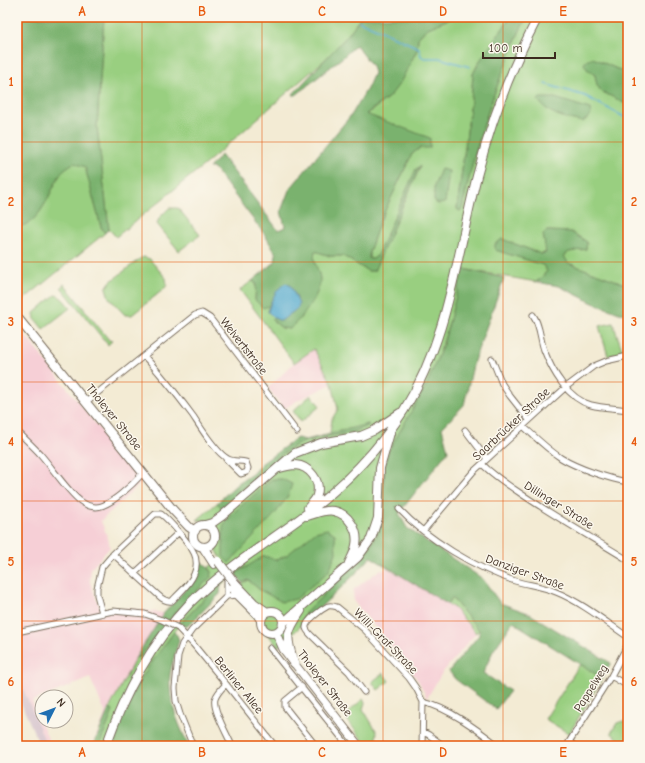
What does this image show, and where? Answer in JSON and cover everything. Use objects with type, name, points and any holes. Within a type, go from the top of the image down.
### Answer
[{"type":"main road","points":[[106,746],[126,695],[156,644],[175,620],[191,603],[236,564],[298,520],[343,484],[366,460],[392,428],[404,410],[432,354],[442,326],[486,141],[510,73],[538,17]]},
{"type":"main road","name":"Tholeyer Straße","points":[[17,317],[144,473],[172,510],[195,531]]},
{"type":"main road","points":[[282,619],[281,629],[272,634],[266,632],[257,614],[238,595],[216,562],[203,547],[196,544],[193,534],[200,526],[212,524],[296,453],[321,443],[361,436],[375,430],[404,410]]},
{"type":"main road","points":[[282,619],[295,612],[305,604],[348,565],[358,558],[366,548],[375,529],[378,518],[380,468],[392,428]]},
{"type":"main road","points":[[278,468],[294,465],[302,466],[313,475],[316,481],[318,489],[317,496],[298,520]]},
{"type":"main road","points":[[298,520],[328,510],[334,511],[346,517],[354,528],[356,536],[355,549],[348,565]]},
{"type":"main road","points":[[216,562],[212,546],[215,537],[215,526],[222,516]]},
{"type":"main road","points":[[206,525],[214,531]]},
{"type":"main road","points":[[203,547],[213,543]]},
{"type":"main road","points":[[230,582],[267,612]]},
{"type":"main road","points":[[294,664],[288,642],[288,633],[305,604]]},
{"type":"main road","points":[[261,620],[263,615],[267,612],[274,611],[282,619]]},
{"type":"main road","name":"Tholeyer Straße","points":[[276,633],[283,649],[357,745]]},
{"type":"street","name":"Welvertstraße","points":[[86,402],[199,313],[206,314],[298,432]]},
{"type":"street","points":[[533,315],[537,321],[539,334],[547,356],[556,374],[574,397],[590,405],[628,410]]},
{"type":"street","points":[[144,356],[226,459]]},
{"type":"street","name":"Saarbrücker Straße","points":[[424,530],[457,489],[487,458],[566,387],[594,366],[606,361],[628,356]]},
{"type":"street","points":[[492,359],[502,384],[529,420]]},
{"type":"street","points":[[523,426],[562,458],[579,467],[628,482]]},
{"type":"street","points":[[465,430],[487,458]]},
{"type":"street","points":[[17,431],[39,453],[78,499],[92,507],[105,505],[124,491],[144,473]]},
{"type":"street","name":"Dillinger Straße","points":[[482,464],[513,489],[628,560]]},
{"type":"street","name":"Danziger Straße","points":[[399,509],[410,520],[474,564],[516,582],[557,592],[628,637]]},
{"type":"street","points":[[102,613],[97,588],[102,567],[113,554],[155,514],[158,513],[165,517],[193,552],[196,566],[195,574],[192,580],[172,601],[163,600],[113,554]]},
{"type":"street","points":[[135,574],[178,533]]},
{"type":"street","points":[[193,746],[176,701],[175,688],[178,656],[182,644],[187,637],[227,596],[230,582]]},
{"type":"street","points":[[227,596],[238,595]]},
{"type":"street","name":"Willi-Graf-Straße","points":[[364,692],[349,672],[308,632],[306,627],[310,618],[328,606],[332,605],[337,607],[364,629],[409,678],[423,702],[422,746]]},
{"type":"street","name":"Berliner Allee","points":[[17,632],[102,613],[128,611],[145,614],[162,620],[178,628],[187,637],[275,746]]},
{"type":"street","name":"Pappelweg","points":[[575,746],[569,742],[611,676],[628,644]]},
{"type":"street","points":[[270,648],[348,746]]},
{"type":"street","points":[[611,676],[628,686]]},
{"type":"street","points":[[226,684],[218,692],[215,700],[215,708],[232,746]]},
{"type":"street","points":[[302,687],[285,700],[285,707],[316,746]]},
{"type":"street","points":[[423,702],[451,713],[499,746]]},
{"type":"street","points":[[423,732],[430,735],[444,746]]},
{"type":"shaded area","points":[[17,325],[142,482],[101,521],[110,547],[91,569],[90,582],[101,611],[128,608],[164,613],[138,653],[99,730],[93,746],[105,712],[90,678],[62,689],[34,689],[34,700],[32,701],[34,706],[34,715],[17,674]]},
{"type":"shaded area","points":[[314,348],[332,384],[298,400],[284,409],[268,388],[294,363]]},
{"type":"shaded area","points":[[387,568],[454,608],[476,633],[442,673],[427,698],[419,682],[403,660],[354,602],[353,590],[381,569],[382,571]]},
{"type":"shaded area","points":[[17,674],[34,715],[34,729],[40,729],[47,746],[40,746],[17,694]]},
{"type":"shaded area","points":[[40,729],[44,729],[51,746],[47,746]]},
{"type":"green space","points":[[17,17],[104,17],[97,127],[109,229],[105,233],[101,227],[85,167],[74,163],[62,172],[36,217],[29,223],[22,226],[17,219],[17,175],[22,159],[17,140]]},
{"type":"green space","points":[[104,17],[361,17],[347,36],[329,56],[209,161],[116,237],[109,229],[97,127]]},
{"type":"green space","points":[[361,17],[453,17],[426,29],[418,38],[417,50],[400,83],[390,96],[366,114],[430,138],[430,148],[420,148],[412,154],[380,221],[369,252],[369,259],[373,259],[377,256],[416,169],[420,166],[374,271],[368,271],[343,256],[330,256],[315,251],[314,259],[320,279],[314,300],[305,313],[290,329],[282,328],[272,320],[274,318],[281,321],[298,308],[297,298],[289,284],[272,299],[269,306],[263,308],[255,300],[256,283],[252,281],[275,262],[276,254],[265,235],[214,168],[209,168],[221,155],[278,230],[285,227],[281,211],[289,190],[352,114],[368,87],[374,73],[372,66],[356,45],[296,95],[292,95],[347,36]]},
{"type":"green space","points":[[453,17],[511,17],[479,62],[473,74],[471,101],[457,208],[459,211],[462,209],[487,114],[500,77],[527,17],[628,17],[628,74],[593,58],[587,69],[595,75],[597,85],[601,91],[628,105],[628,285],[568,263],[564,256],[569,252],[586,249],[587,242],[571,232],[547,231],[543,234],[546,252],[541,254],[502,239],[496,250],[543,265],[547,271],[536,282],[463,269],[440,352],[383,491],[383,518],[377,536],[366,553],[305,613],[301,626],[278,647],[233,591],[248,580],[260,590],[287,555],[277,560],[271,558],[241,569],[209,594],[180,624],[152,662],[134,691],[112,746],[99,746],[112,709],[109,709],[136,657],[140,657],[156,635],[211,577],[212,572],[209,567],[221,559],[215,547],[218,534],[214,526],[207,521],[197,520],[217,503],[222,508],[282,454],[298,444],[318,438],[354,432],[368,424],[330,433],[332,419],[338,409],[332,384],[314,349],[294,363],[240,290],[252,281],[256,283],[255,300],[263,307],[269,306],[268,312],[274,318],[272,320],[282,328],[290,329],[320,278],[313,259],[315,251],[330,256],[343,256],[368,271],[374,271],[420,167],[416,169],[377,256],[373,259],[369,259],[369,252],[380,221],[412,154],[420,148],[366,114],[390,96],[417,50],[418,38],[426,29]]},
{"type":"green space","points":[[511,17],[527,17],[500,77],[487,114],[462,209],[459,211],[457,209],[473,74],[479,62]]},
{"type":"green space","points":[[593,58],[628,74],[628,105],[601,91],[597,85],[595,75],[587,69],[584,64],[586,61]]},
{"type":"green space","points":[[540,98],[555,98],[590,109],[591,115],[583,122],[558,116],[542,105],[538,100]]},
{"type":"green space","points":[[74,162],[85,167],[101,227],[105,233],[17,305],[17,219],[22,225],[36,217],[62,172]]},
{"type":"green space","points":[[441,169],[449,171],[445,203],[438,204],[434,201],[434,186]]},
{"type":"green space","points":[[169,208],[178,208],[200,235],[179,251],[157,224],[159,218]]},
{"type":"green space","points":[[547,231],[571,232],[587,242],[586,249],[569,252],[564,256],[568,263],[628,285],[628,314],[619,313],[593,303],[559,286],[536,282],[547,271],[543,265],[495,250],[495,244],[502,239],[541,254],[546,253],[543,234]]},
{"type":"green space","points":[[144,257],[150,259],[166,278],[167,285],[132,315],[125,315],[109,298],[106,288],[110,282]]},
{"type":"green space","points":[[463,269],[504,278],[474,361],[464,405],[442,428],[448,451],[399,513],[407,528],[483,579],[500,603],[528,613],[611,663],[602,678],[513,622],[493,651],[483,673],[510,691],[496,709],[455,679],[449,671],[479,635],[479,630],[452,598],[447,604],[371,557],[301,626],[305,613],[366,553],[377,536],[383,518],[385,465],[389,450],[426,386],[444,342]]},
{"type":"green space","points":[[64,284],[110,341],[112,341],[108,345],[61,287]]},
{"type":"green space","points":[[55,295],[62,298],[70,308],[43,329],[35,319],[34,313]]},
{"type":"green space","points":[[613,323],[623,352],[608,356],[599,326]]},
{"type":"green space","points":[[311,395],[320,406],[301,422],[293,411]]},
{"type":"green space","points":[[368,424],[369,425],[354,432],[318,438],[298,444],[282,454],[222,508],[217,503],[238,483],[252,474],[261,464],[297,438],[306,440]]},
{"type":"green space","points":[[272,479],[282,479],[292,484],[288,496],[275,514],[229,563],[223,557],[223,527],[233,513]]},
{"type":"green space","points":[[327,529],[335,534],[336,553],[329,571],[296,599],[282,602],[260,590],[248,580],[243,583],[235,574],[264,556],[277,560],[287,555],[315,532]]},
{"type":"green space","points":[[203,562],[212,572],[211,577],[156,635],[140,657],[136,657],[164,613],[193,581],[201,563]]},
{"type":"green space","points":[[221,584],[220,594],[189,625],[185,627],[180,624],[209,594]]},
{"type":"green space","points":[[452,598],[479,630],[476,633],[454,608],[447,604]]},
{"type":"green space","points":[[174,632],[179,640],[170,674],[172,702],[181,729],[189,746],[112,746],[138,683]]},
{"type":"green space","points":[[580,664],[602,678],[569,734],[545,719]]},
{"type":"green space","points":[[383,673],[389,681],[378,690],[372,682]]},
{"type":"green space","points":[[363,699],[365,703],[363,709],[377,732],[375,746],[367,746],[348,721],[348,712]]},
{"type":"green space","points":[[109,709],[112,709],[113,711],[99,746],[93,746]]},
{"type":"green space","points":[[623,721],[628,724],[628,746],[615,746],[619,739],[611,733],[617,723]]},
{"type":"water","points":[[286,283],[291,286],[299,304],[298,308],[281,321],[274,318],[268,312],[274,296],[279,288]]},
{"type":"waterway","points":[[359,21],[419,48],[421,56],[424,58],[439,58],[470,67]]},
{"type":"waterway","points":[[545,84],[585,96],[628,119]]}]
